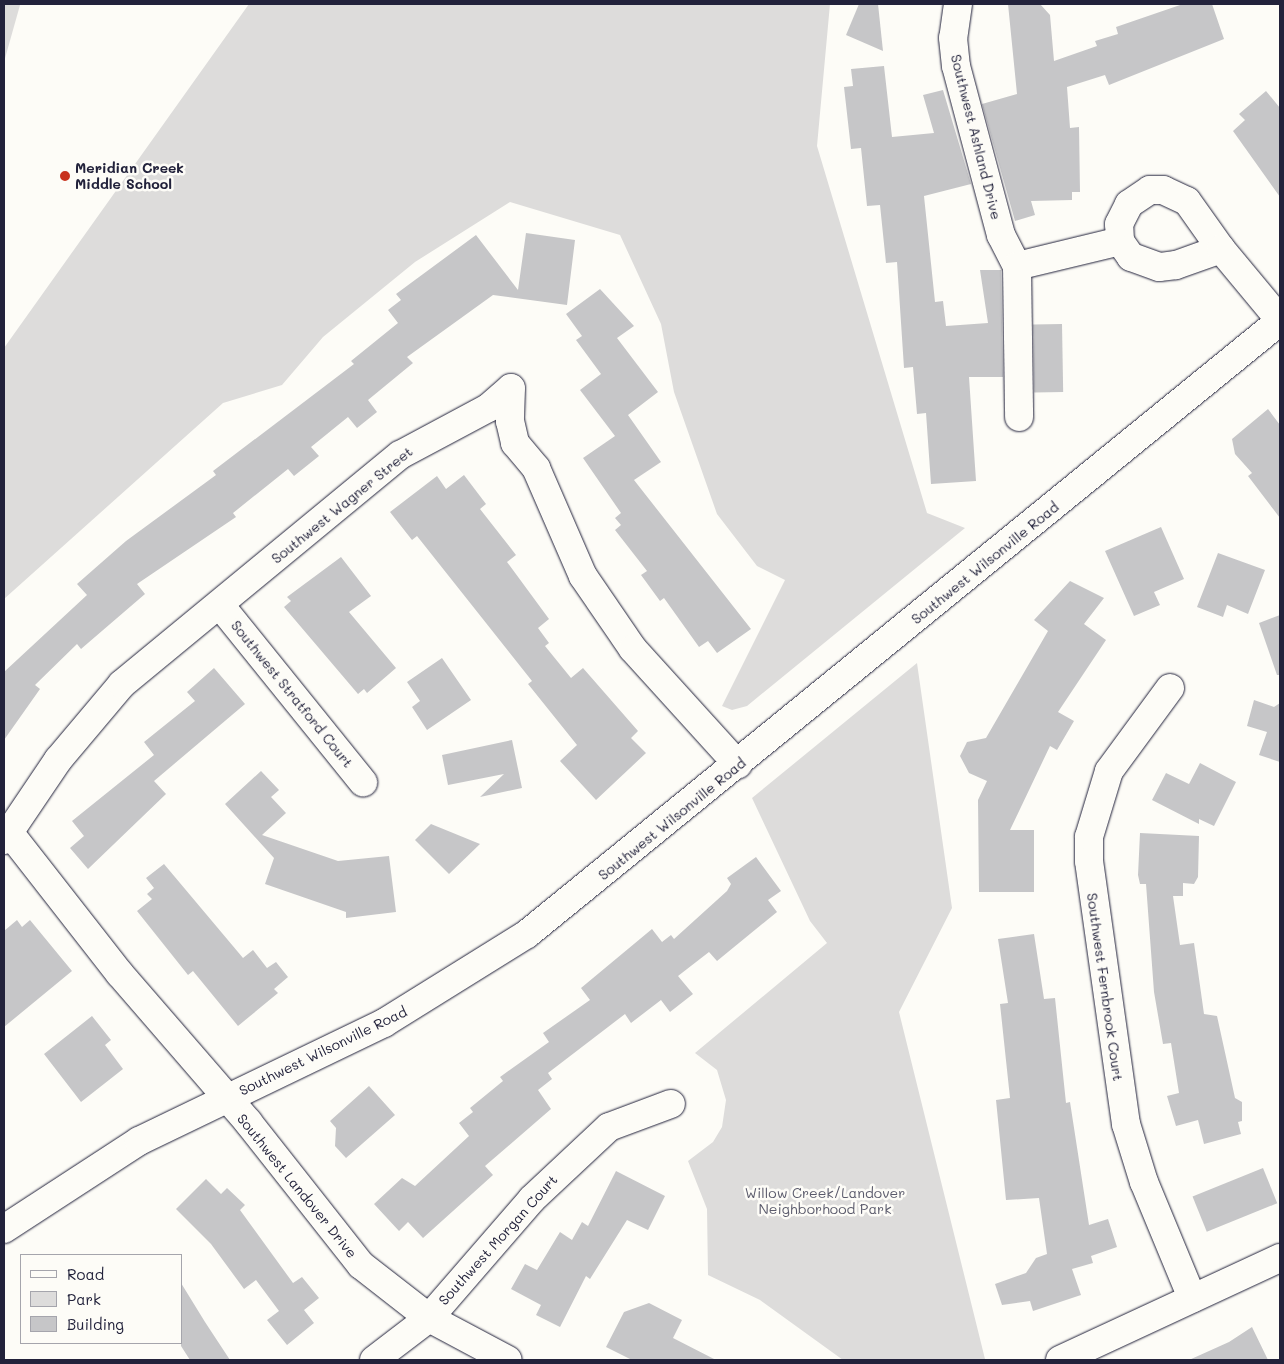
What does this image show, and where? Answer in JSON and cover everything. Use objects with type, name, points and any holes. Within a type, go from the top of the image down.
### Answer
[{"type":"street","name":"Southwest Ashland Drive","points":[[958,4],[953,38],[956,66],[1001,236],[1017,266],[1020,417]]},
{"type":"street","points":[[1221,249],[1190,264],[1159,267],[1132,256],[1120,241],[1119,224],[1129,204],[1150,190],[1163,190],[1197,210],[1221,249],[1280,320]]},
{"type":"street","points":[[1017,266],[1120,241]]},
{"type":"street","name":"Southwest Wilsonville Road","points":[[4,1228],[139,1141],[224,1098],[361,1036],[476,970],[579,895],[1280,320]]},
{"type":"street","name":"Southwest Wagner Street","points":[[6,836],[101,705],[400,455],[488,408],[511,388],[510,421],[515,443],[536,468],[583,576],[633,649],[738,765]]},
{"type":"street","name":"Southwest Stratford Court","points":[[220,605],[363,782]]},
{"type":"street","name":"Southwest Fernbrook Court","points":[[1170,688],[1109,771],[1091,830],[1089,861],[1126,1124],[1144,1182],[1192,1298]]},
{"type":"street","name":"Southwest Landover Drive","points":[[6,836],[224,1098],[248,1122],[361,1264],[429,1318],[508,1360]]},
{"type":"street","name":"Southwest Morgan Court","points":[[374,1360],[429,1318],[532,1199],[609,1127],[671,1104]]},
{"type":"street","points":[[1060,1360],[1280,1258]]},
{"type":"green space","points":[[4,4],[20,5],[4,62]]},
{"type":"green space","points":[[249,4],[830,4],[817,146],[927,513],[965,528],[747,706],[732,710],[722,706],[785,580],[757,566],[717,514],[674,392],[661,324],[620,235],[510,202],[415,262],[323,337],[282,385],[223,403],[4,599],[4,348]]},
{"type":"green space","name":"Willow Creek/Landover Neighborhood Park","points":[[917,663],[952,908],[899,1012],[985,1359],[843,1360],[760,1300],[708,1275],[707,1209],[688,1161],[713,1142],[722,1127],[726,1100],[717,1070],[695,1053],[827,943],[810,921],[752,798]]},
{"type":"building","points":[[859,4],[878,4],[883,51],[846,35]]},
{"type":"building","points":[[1008,4],[1040,4],[1050,15],[1054,61],[1097,46],[1095,41],[1118,34],[1116,27],[1183,4],[1212,4],[1224,39],[1109,85],[1105,75],[1067,87],[1070,128],[1079,127],[1080,192],[1072,192],[1072,200],[1031,201],[1035,215],[1015,221],[982,104],[1017,94]]},
{"type":"building","points":[[884,66],[892,137],[934,133],[923,95],[943,90],[971,184],[924,196],[935,302],[943,301],[946,326],[988,323],[980,270],[1001,270],[1003,377],[969,377],[976,481],[931,484],[926,413],[917,414],[913,367],[904,368],[897,262],[886,263],[880,205],[867,206],[861,148],[851,149],[844,87],[853,86],[851,69]]},
{"type":"building","points":[[1266,91],[1280,108],[1280,197],[1233,131],[1245,120],[1239,114]]},
{"type":"building","points":[[526,233],[575,240],[567,305],[493,295],[407,357],[413,363],[368,400],[377,412],[357,428],[348,417],[311,447],[319,456],[294,476],[288,469],[233,513],[236,517],[137,584],[145,594],[81,649],[77,644],[35,685],[40,689],[4,740],[4,672],[87,595],[77,584],[126,541],[216,475],[213,471],[354,364],[351,361],[398,323],[388,310],[401,300],[396,294],[476,235],[518,290]]},
{"type":"building","points":[[600,289],[634,326],[617,338],[658,392],[628,415],[661,462],[634,480],[751,629],[717,653],[708,641],[699,647],[664,598],[660,601],[641,575],[647,571],[615,530],[621,525],[615,518],[621,513],[583,458],[615,436],[580,390],[601,374],[576,340],[582,336],[566,314]]},
{"type":"building","points":[[1062,324],[1063,392],[1034,392],[1033,325]]},
{"type":"building","points":[[1268,409],[1280,425],[1280,518],[1248,476],[1252,473],[1235,454],[1232,439]]},
{"type":"building","points":[[464,475],[486,504],[480,509],[516,555],[507,562],[549,619],[538,628],[549,643],[545,646],[571,678],[583,668],[638,731],[631,738],[646,753],[596,800],[560,761],[577,745],[528,684],[532,681],[417,536],[412,540],[390,512],[437,476],[446,489]]},
{"type":"building","points":[[1161,527],[1184,579],[1154,592],[1160,605],[1134,616],[1105,551]]},
{"type":"building","points":[[1218,553],[1265,570],[1248,614],[1227,605],[1223,617],[1197,607]]},
{"type":"building","points":[[341,557],[371,596],[349,612],[396,668],[367,693],[364,689],[358,694],[284,607],[291,601],[287,597]]},
{"type":"building","points":[[1070,581],[1104,598],[1084,624],[1106,640],[1058,712],[1074,721],[1057,750],[1050,746],[1010,830],[1034,830],[1034,892],[979,892],[978,800],[987,781],[969,773],[960,756],[967,742],[986,738],[1048,631],[1034,620]]},
{"type":"building","points":[[1280,615],[1280,675],[1277,675],[1259,623]]},
{"type":"building","points":[[442,658],[471,700],[427,730],[412,707],[420,701],[407,682]]},
{"type":"building","points":[[214,668],[245,704],[154,781],[166,794],[88,869],[70,848],[84,836],[72,821],[154,755],[144,742],[195,701],[187,692]]},
{"type":"building","points":[[1254,700],[1274,707],[1280,703],[1280,762],[1259,755],[1267,732],[1247,726]]},
{"type":"building","points":[[512,740],[522,788],[480,797],[504,774],[448,785],[442,755]]},
{"type":"building","points":[[1200,763],[1236,782],[1214,826],[1199,819],[1199,824],[1152,800],[1166,773],[1189,784]]},
{"type":"building","points":[[261,771],[279,790],[271,797],[286,813],[262,835],[338,861],[389,856],[396,912],[346,918],[346,912],[265,884],[274,858],[225,804]]},
{"type":"building","points":[[431,824],[480,844],[449,874],[415,840]]},
{"type":"building","points":[[1140,833],[1199,836],[1198,877],[1194,884],[1183,883],[1183,896],[1173,896],[1180,945],[1194,943],[1204,1014],[1217,1016],[1235,1098],[1242,1102],[1242,1121],[1238,1122],[1241,1134],[1204,1144],[1198,1120],[1176,1126],[1167,1096],[1179,1093],[1171,1043],[1163,1044],[1154,992],[1146,884],[1140,884],[1138,875]]},
{"type":"building","points":[[756,857],[781,891],[768,900],[777,912],[717,961],[709,952],[678,976],[693,994],[670,1012],[661,1000],[631,1023],[625,1014],[548,1073],[552,1079],[538,1090],[551,1109],[485,1166],[493,1175],[423,1238],[408,1222],[399,1231],[374,1204],[402,1178],[415,1186],[469,1136],[459,1123],[473,1112],[470,1108],[503,1081],[500,1077],[549,1042],[543,1033],[590,1000],[581,988],[652,929],[662,942],[671,935],[674,939],[727,891],[731,884],[727,878]]},
{"type":"building","points":[[164,864],[243,958],[253,950],[267,968],[276,962],[288,977],[274,989],[278,993],[238,1026],[193,971],[188,975],[137,911],[152,899],[147,894],[154,888],[146,878]]},
{"type":"building","points":[[17,920],[22,927],[30,920],[72,971],[4,1027],[4,931]]},
{"type":"building","points":[[1034,934],[1044,999],[1055,998],[1066,1103],[1070,1102],[1089,1225],[1108,1219],[1117,1247],[1091,1256],[1093,1263],[1072,1269],[1081,1295],[1033,1311],[1030,1301],[1002,1305],[995,1284],[1026,1273],[1036,1258],[1047,1254],[1039,1198],[1006,1200],[996,1100],[1010,1098],[1000,1004],[1008,1003],[998,939]]},
{"type":"building","points":[[92,1016],[111,1040],[105,1045],[123,1069],[81,1102],[44,1054]]},
{"type":"building","points":[[369,1086],[395,1115],[346,1158],[335,1146],[336,1128],[330,1121]]},
{"type":"building","points":[[1263,1168],[1277,1203],[1207,1232],[1193,1196]]},
{"type":"building","points":[[616,1171],[665,1196],[648,1230],[627,1220],[590,1279],[586,1276],[560,1327],[536,1315],[541,1305],[511,1289],[525,1264],[537,1270],[560,1232],[572,1240],[582,1222],[588,1226]]},
{"type":"building","points":[[206,1179],[221,1194],[227,1188],[245,1205],[240,1210],[293,1283],[302,1277],[319,1298],[304,1310],[314,1323],[287,1345],[267,1320],[279,1311],[256,1280],[244,1289],[211,1244],[176,1209]]},
{"type":"building","points":[[182,1285],[230,1360],[190,1360],[181,1346]]},
{"type":"building","points":[[649,1303],[682,1320],[673,1338],[716,1360],[632,1360],[606,1347],[624,1312]]},
{"type":"building","points":[[1252,1327],[1268,1360],[1189,1360],[1229,1342]]},
{"type":"place","name":"Meridian Creek Middle School","points":[[65,176]]}]
